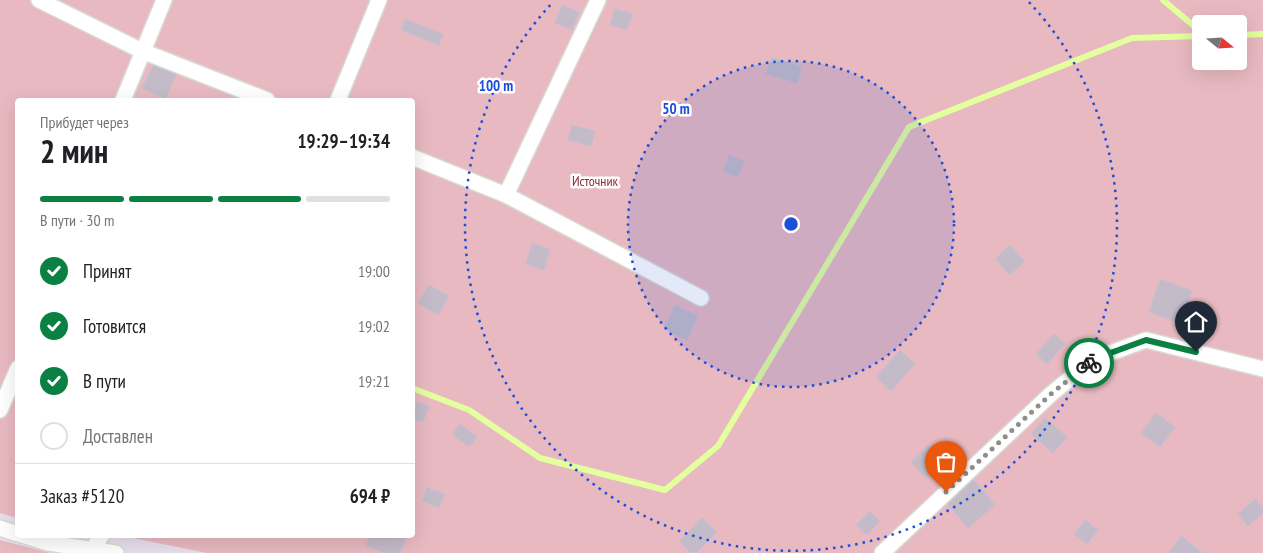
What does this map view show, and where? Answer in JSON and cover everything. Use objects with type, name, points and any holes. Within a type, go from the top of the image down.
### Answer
[{"type":"street","points":[[39,0],[142,51],[262,98]]},
{"type":"street","points":[[124,98],[164,0]]},
{"type":"street","points":[[339,98],[379,0]]},
{"type":"street","points":[[506,195],[598,0]]},
{"type":"street","points":[[415,159],[506,195],[701,298]]},
{"type":"street","points":[[882,553],[1037,407],[1094,359],[1146,340],[1263,369]]},
{"type":"street","points":[[0,410],[15,375]]},
{"type":"street","points":[[0,528],[15,533]]},
{"type":"street","points":[[32,538],[48,543],[116,553]]},
{"type":"street","points":[[92,550],[100,538]]},
{"type":"green space","name":"Источник","points":[[0,0],[1263,0],[1263,553],[207,553],[133,538],[415,538],[415,98],[15,98],[15,517],[0,513]]},
{"type":"green space","points":[[0,540],[50,553],[0,553]]},
{"type":"building","points":[[562,5],[579,12],[572,30],[555,23]]},
{"type":"building","points":[[615,9],[633,14],[627,30],[610,25]]},
{"type":"building","points":[[405,19],[443,34],[439,45],[401,30]]},
{"type":"building","points":[[772,57],[802,67],[797,83],[766,74]]},
{"type":"building","points":[[154,64],[176,75],[165,98],[142,88]]},
{"type":"building","points":[[572,125],[595,131],[591,146],[568,140]]},
{"type":"building","points":[[729,155],[744,161],[738,177],[723,171]]},
{"type":"building","points":[[532,243],[550,249],[544,270],[526,264]]},
{"type":"building","points":[[1009,245],[1025,261],[1010,275],[995,259]]},
{"type":"building","points":[[1160,279],[1192,291],[1181,324],[1149,312]]},
{"type":"building","points":[[429,285],[449,296],[438,315],[418,303]]},
{"type":"building","points":[[675,305],[698,316],[687,340],[663,329]]},
{"type":"building","points":[[1054,334],[1065,344],[1047,364],[1036,354]]},
{"type":"building","points":[[900,350],[915,364],[891,391],[876,377]]},
{"type":"building","points":[[417,402],[429,406],[423,422],[415,419]]},
{"type":"building","points":[[1156,413],[1175,427],[1160,447],[1141,433]]},
{"type":"building","points":[[1045,418],[1067,437],[1053,453],[1031,434]]},
{"type":"building","points":[[460,424],[477,437],[469,447],[452,434]]},
{"type":"building","points":[[928,446],[943,461],[926,478],[911,462]]},
{"type":"building","points":[[973,479],[995,505],[968,528],[946,502]]},
{"type":"building","points":[[427,488],[445,494],[439,508],[422,501]]},
{"type":"building","points":[[1255,499],[1263,508],[1263,513],[1248,526],[1238,514]]},
{"type":"building","points":[[870,511],[880,521],[867,535],[856,525]]},
{"type":"building","points":[[702,518],[717,532],[696,553],[691,553],[679,541]]},
{"type":"building","points":[[1085,520],[1098,530],[1087,544],[1074,534]]},
{"type":"building","points":[[1181,536],[1203,553],[1169,553]]},
{"type":"building","points":[[369,538],[406,538],[400,553],[384,553],[366,546]]},
{"type":"waterway","points":[[1163,0],[1192,24]]},
{"type":"waterway","points":[[1248,35],[1263,34]]},
{"type":"waterway","points":[[415,389],[469,410],[540,458],[665,490],[718,446],[909,127],[1132,38],[1192,36]]},
{"type":"way so far","points":[[946,492],[1051,394],[1089,363]]},
{"type":"route","points":[[1089,363],[1094,359],[1146,340],[1196,352]]}]
